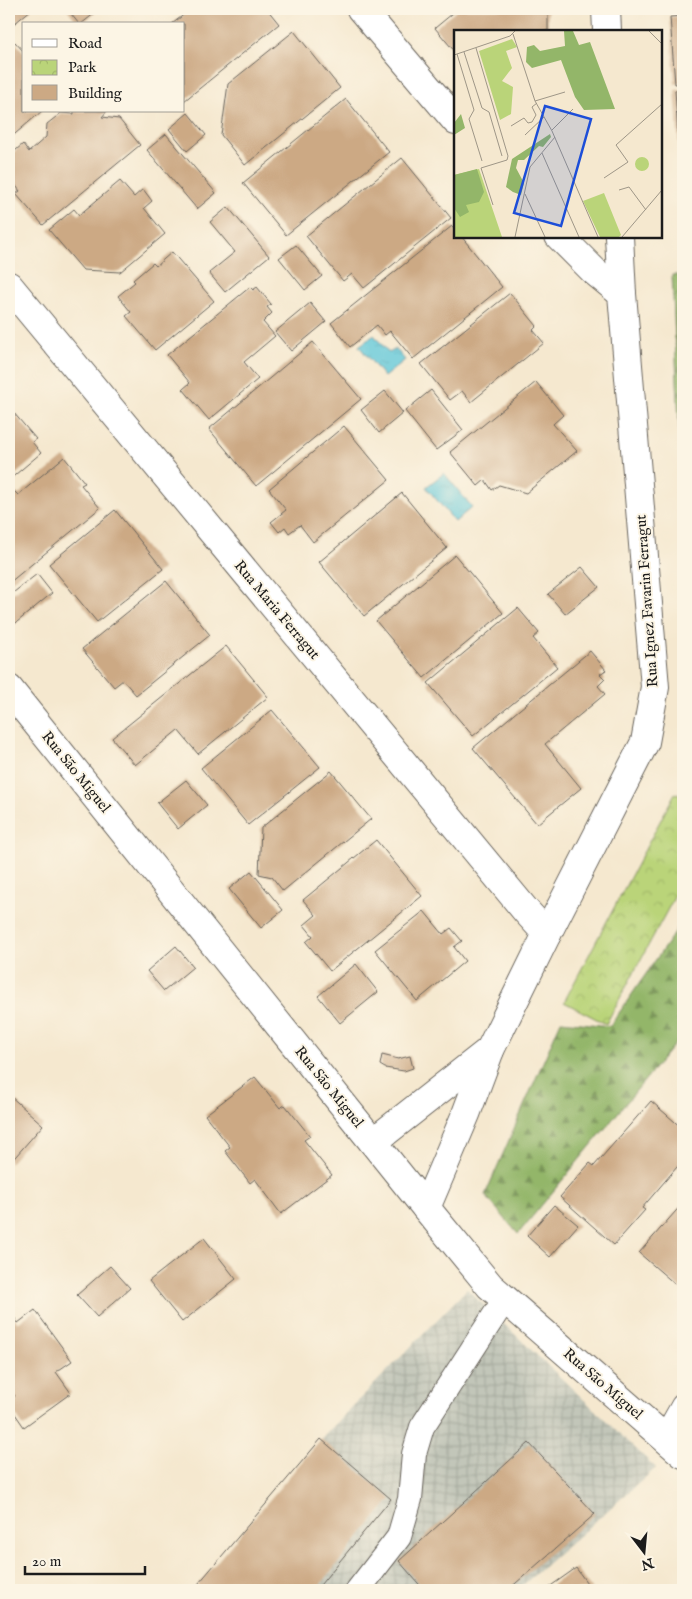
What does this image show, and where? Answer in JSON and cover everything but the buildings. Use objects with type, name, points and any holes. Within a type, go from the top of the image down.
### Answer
[{"type":"street","points":[[361,9],[454,119]]},
{"type":"street","points":[[606,9],[607,30]]},
{"type":"street","points":[[561,238],[594,271],[622,294]]},
{"type":"street","name":"Rua Ignez Favarin Ferragut","points":[[426,1208],[466,1114],[490,1050],[645,742],[655,687],[622,294],[619,238]]},
{"type":"street","name":"Rua Maria Ferragut","points":[[9,286],[547,934]]},
{"type":"street","name":"Rua São Miguel","points":[[9,689],[490,1286],[674,1446]]},
{"type":"street","name":"Rua Ignez Favarin Ferragut","points":[[373,1142],[490,1050]]},
{"type":"lane","points":[[358,1590],[399,1537],[410,1499],[414,1454],[422,1427],[505,1299]]},
{"type":"lane","points":[[674,1446],[683,1406]]},
{"type":"shaded area","points":[[467,1289],[656,1468],[517,1590],[316,1590],[391,1499],[321,1439]]},
{"type":"green space","points":[[672,275],[683,275],[683,451],[680,445]]},
{"type":"green space","points":[[675,793],[683,797],[683,881],[606,1024],[564,1002]]},
{"type":"green space","points":[[683,916],[683,1034],[518,1234],[485,1195],[561,1021],[610,1026],[677,929]]},
{"type":"water","points":[[374,335],[389,353],[396,349],[405,360],[384,377],[359,346]]},
{"type":"water","points":[[444,473],[472,507],[455,522],[426,487]]}]
